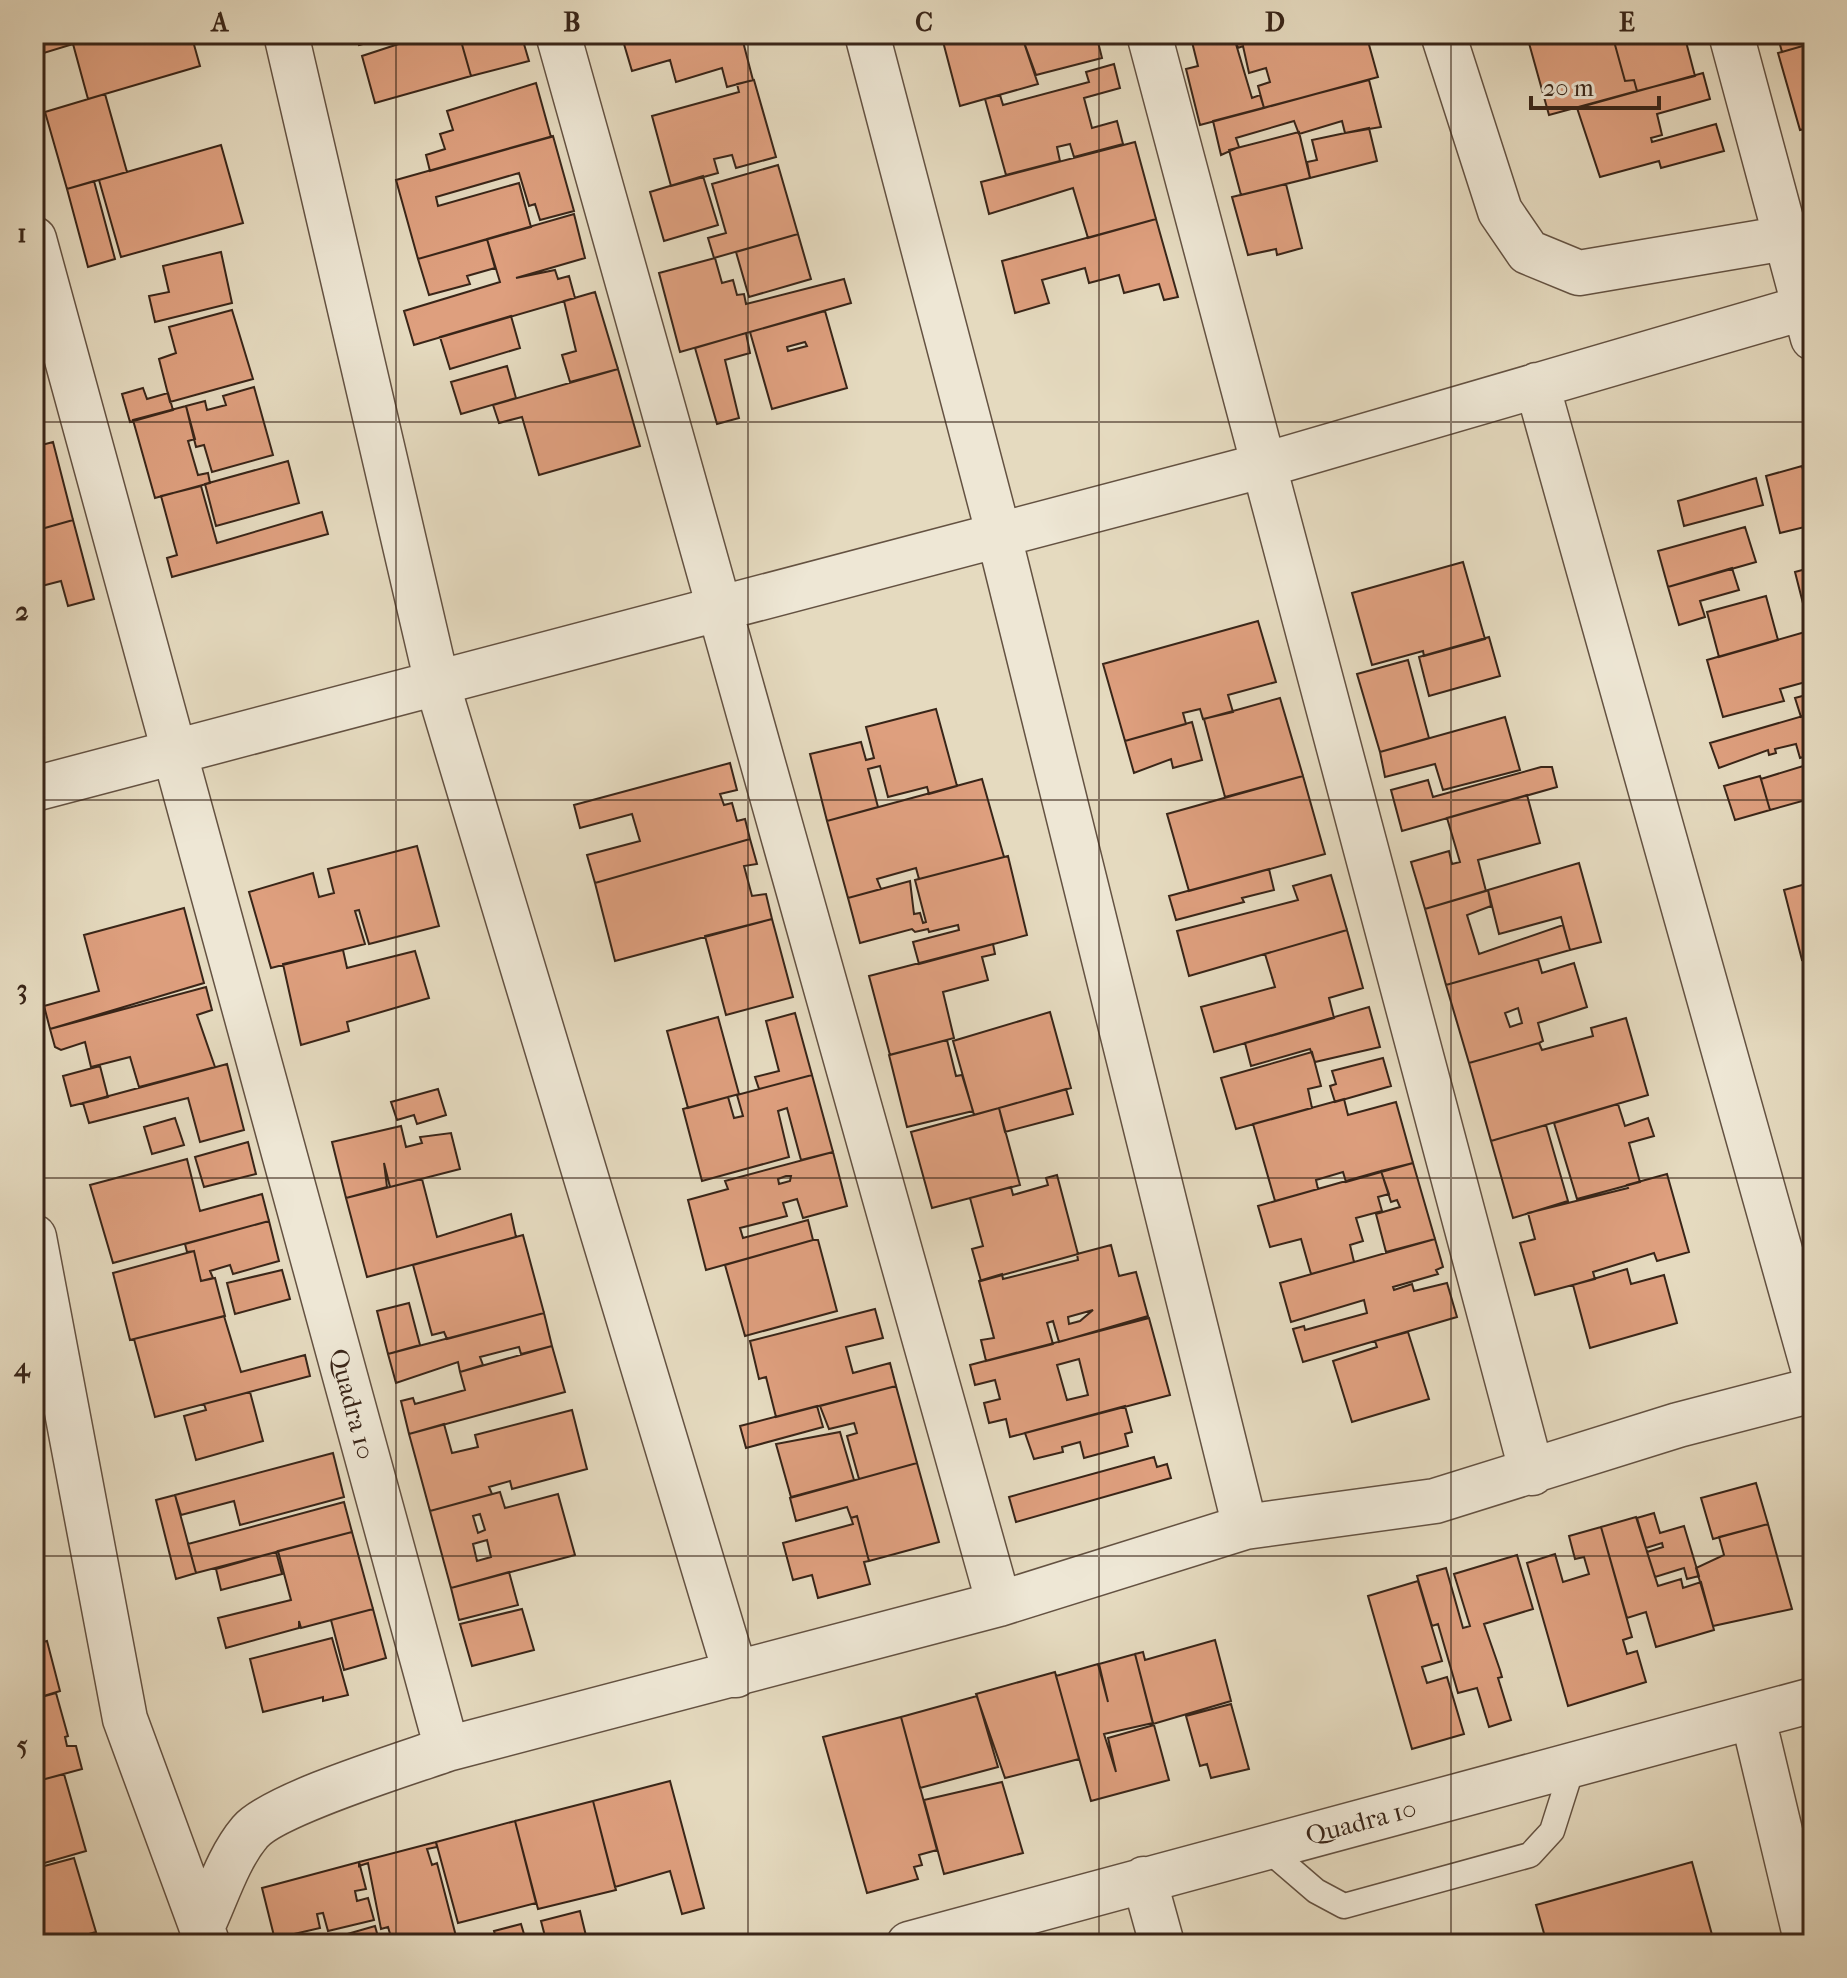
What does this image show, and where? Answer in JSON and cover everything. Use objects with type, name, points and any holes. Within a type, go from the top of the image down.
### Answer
[{"type":"street","points":[[286,34],[437,683],[736,1675]]},
{"type":"street","points":[[558,34],[999,1604]]},
{"type":"street","points":[[867,34],[999,536],[1245,1527]]},
{"type":"street","points":[[1149,34],[1532,1473]]},
{"type":"street","points":[[1443,34],[1500,211],[1528,252],[1579,273],[1786,238]]},
{"type":"street","points":[[34,789],[1265,465],[1537,385],[1810,317],[1731,34]]},
{"type":"street","name":"Quadra 10","points":[[34,239],[447,1749]]},
{"type":"street","points":[[1537,385],[1813,1368]]},
{"type":"street","points":[[34,1237],[125,1719],[205,1935]]},
{"type":"street","points":[[205,1935],[232,1860],[251,1831],[279,1811],[447,1749],[999,1604],[1245,1527],[1435,1501],[1678,1425],[1813,1390]]},
{"type":"street","name":"Quadra 10","points":[[909,1944],[1813,1700]]},
{"type":"street","points":[[1753,1718],[1807,1944]]},
{"type":"street","points":[[1144,1879],[1162,1944]]},
{"type":"lane","points":[[1265,1847],[1316,1891],[1344,1906],[1530,1855],[1552,1831],[1573,1765]]},
{"type":"building","points":[[34,34],[191,34],[200,66],[88,99],[73,44],[34,56]]},
{"type":"building","points":[[355,34],[401,34],[359,45]]},
{"type":"building","points":[[429,34],[459,34],[471,76],[375,103],[362,56]]},
{"type":"building","points":[[459,34],[521,34],[529,61],[471,76]]},
{"type":"building","points":[[621,34],[741,34],[753,80],[727,87],[722,68],[676,82],[670,60],[632,71]]},
{"type":"building","points":[[941,34],[1021,34],[1038,84],[960,106]]},
{"type":"building","points":[[1021,34],[1096,34],[1102,58],[1036,75]]},
{"type":"building","points":[[1189,34],[1220,34],[1192,42]]},
{"type":"building","points":[[1220,34],[1233,34],[1252,98],[1260,95],[1264,108],[1200,125],[1186,69],[1198,66],[1192,42]]},
{"type":"building","points":[[1233,34],[1366,34],[1378,77],[1264,108],[1258,86],[1270,82],[1266,68],[1249,73],[1243,46],[1238,48]]},
{"type":"building","points":[[1612,34],[1625,81],[1634,80],[1637,91],[1549,115],[1527,36]]},
{"type":"building","points":[[1612,34],[1692,34],[1685,38],[1695,76],[1637,91],[1634,80],[1625,81]]},
{"type":"building","points":[[1777,34],[1813,34],[1813,43],[1782,52]]},
{"type":"building","points":[[1813,43],[1813,127],[1800,130],[1778,53]]},
{"type":"building","points":[[1114,64],[1120,88],[1084,98],[1092,128],[1117,121],[1123,144],[1074,157],[1070,144],[1057,147],[1060,161],[1006,175],[985,99],[1000,95],[1003,105],[1089,82],[1086,72]]},
{"type":"building","points":[[1703,73],[1710,99],[1657,114],[1662,135],[1651,138],[1652,142],[1716,124],[1724,151],[1661,168],[1659,161],[1600,177],[1577,108]]},
{"type":"building","points":[[754,80],[776,157],[736,168],[732,155],[714,159],[718,173],[671,186],[652,116],[739,92],[737,84]]},
{"type":"building","points":[[1369,80],[1381,127],[1345,133],[1342,121],[1299,134],[1294,121],[1236,138],[1239,147],[1221,155],[1213,121]]},
{"type":"building","points":[[536,83],[551,137],[430,171],[426,155],[445,149],[440,134],[453,130],[447,111]]},
{"type":"building","points":[[105,94],[127,172],[67,189],[45,112]]},
{"type":"building","points":[[1369,128],[1377,161],[1310,178],[1307,162],[1317,160],[1312,140]]},
{"type":"building","points":[[1299,132],[1310,178],[1241,195],[1229,150]]},
{"type":"building","points":[[553,136],[574,211],[540,220],[535,204],[529,206],[519,173],[436,197],[438,206],[519,183],[531,227],[418,259],[396,180]]},
{"type":"building","points":[[1135,142],[1156,219],[1088,238],[1073,188],[989,214],[981,182]]},
{"type":"building","points":[[221,145],[243,223],[121,257],[99,180]]},
{"type":"building","points":[[778,165],[798,234],[714,258],[708,238],[726,233],[712,184]]},
{"type":"building","points":[[703,176],[718,225],[664,241],[650,192]]},
{"type":"building","points":[[94,181],[115,259],[88,267],[67,189]]},
{"type":"building","points":[[1286,184],[1302,248],[1277,255],[1276,249],[1248,255],[1232,197]]},
{"type":"building","points":[[574,214],[585,258],[516,278],[555,270],[558,279],[569,276],[575,298],[414,345],[404,311],[500,282],[487,239]]},
{"type":"building","points":[[1156,219],[1178,297],[1164,300],[1159,284],[1124,293],[1119,275],[1089,283],[1085,268],[1042,280],[1049,303],[1015,313],[1002,261]]},
{"type":"building","points":[[798,234],[811,279],[749,297],[736,252]]},
{"type":"building","points":[[487,239],[495,268],[467,276],[470,284],[429,295],[418,259]]},
{"type":"building","points":[[221,252],[232,303],[155,322],[149,296],[169,292],[163,266]]},
{"type":"building","points":[[715,258],[722,283],[733,280],[737,295],[744,294],[746,304],[844,279],[851,303],[680,352],[659,273]]},
{"type":"building","points":[[595,292],[618,369],[570,382],[562,355],[576,351],[564,301]]},
{"type":"building","points":[[232,310],[253,379],[170,402],[159,359],[176,353],[169,327]]},
{"type":"building","points":[[825,311],[847,388],[772,409],[750,332]],"holes":[[[805,342],[807,346],[788,351],[787,347]]]},
{"type":"building","points":[[511,316],[520,348],[450,369],[440,337]]},
{"type":"building","points":[[746,333],[750,353],[725,360],[739,418],[717,424],[695,348]]},
{"type":"building","points":[[507,366],[516,398],[461,414],[451,382]]},
{"type":"building","points":[[618,369],[640,446],[539,475],[522,417],[499,423],[493,405]]},
{"type":"building","points":[[254,387],[273,455],[212,472],[204,445],[196,447],[186,406],[205,401],[207,410],[226,405],[223,396]]},
{"type":"building","points":[[143,388],[147,399],[168,393],[173,410],[130,422],[122,394]]},
{"type":"building","points":[[186,406],[195,439],[188,441],[198,475],[208,473],[210,483],[155,498],[133,420]]},
{"type":"building","points":[[53,442],[73,520],[38,530],[34,513],[34,447]]},
{"type":"building","points":[[288,461],[299,503],[216,526],[205,484]]},
{"type":"building","points":[[1802,466],[1813,505],[1813,525],[1780,533],[1766,476]]},
{"type":"building","points":[[1756,478],[1763,505],[1684,526],[1678,501]]},
{"type":"building","points":[[201,486],[217,543],[322,512],[328,534],[172,577],[167,558],[177,555],[161,496]]},
{"type":"building","points":[[73,520],[94,599],[68,606],[61,581],[34,588],[34,531]]},
{"type":"building","points":[[1745,527],[1756,562],[1668,587],[1658,551]]},
{"type":"building","points":[[1463,562],[1485,639],[1424,656],[1423,651],[1372,665],[1352,593]]},
{"type":"building","points":[[1813,567],[1813,630],[1810,631],[1795,572]]},
{"type":"building","points":[[1732,568],[1739,590],[1700,601],[1705,617],[1679,625],[1668,587]]},
{"type":"building","points":[[1766,596],[1778,640],[1719,657],[1707,612]]},
{"type":"building","points":[[1258,621],[1276,682],[1228,695],[1233,712],[1203,719],[1200,709],[1183,713],[1186,724],[1125,741],[1103,664]]},
{"type":"building","points":[[1805,632],[1813,659],[1813,680],[1780,689],[1784,701],[1723,717],[1707,660]]},
{"type":"building","points":[[1489,637],[1500,676],[1429,696],[1419,657]]},
{"type":"building","points":[[1408,660],[1429,738],[1380,752],[1357,674]]},
{"type":"building","points":[[1813,693],[1813,713],[1801,717],[1795,698]]},
{"type":"building","points":[[1280,698],[1303,776],[1225,797],[1204,719]]},
{"type":"building","points":[[936,709],[957,786],[929,794],[927,787],[888,797],[880,766],[868,769],[878,807],[827,821],[810,754],[861,742],[866,760],[874,758],[866,727]]},
{"type":"building","points":[[1813,713],[1813,754],[1800,758],[1796,744],[1775,749],[1776,753],[1769,755],[1768,750],[1719,768],[1710,743]]},
{"type":"building","points":[[1505,717],[1520,770],[1443,790],[1435,764],[1385,777],[1380,752]]},
{"type":"building","points":[[1192,722],[1202,760],[1173,768],[1171,759],[1134,773],[1125,741]]},
{"type":"building","points":[[730,763],[737,790],[720,794],[724,805],[732,803],[737,821],[745,819],[750,839],[595,883],[587,855],[640,841],[632,814],[580,828],[574,805]]},
{"type":"building","points":[[1813,763],[1813,798],[1770,810],[1761,779]]},
{"type":"building","points":[[1541,767],[1552,767],[1557,787],[1402,831],[1391,790],[1428,780],[1433,797]]},
{"type":"building","points":[[1303,776],[1325,854],[1189,891],[1167,814]]},
{"type":"building","points":[[1760,776],[1770,810],[1735,820],[1724,786]]},
{"type":"building","points":[[982,779],[1004,857],[919,879],[916,868],[877,879],[881,889],[848,898],[827,821]]},
{"type":"building","points":[[1527,795],[1540,843],[1478,860],[1486,891],[1425,909],[1411,862],[1449,851],[1452,864],[1460,862],[1447,818]]},
{"type":"building","points":[[750,839],[757,864],[744,866],[752,896],[766,894],[772,919],[615,961],[595,883]]},
{"type":"building","points":[[417,846],[439,926],[369,944],[359,910],[355,911],[365,944],[271,968],[249,892],[313,873],[319,897],[334,893],[328,869]]},
{"type":"building","points":[[1008,856],[1027,935],[919,964],[913,942],[959,930],[958,925],[929,932],[928,929],[915,932],[912,929],[860,943],[848,898],[910,881],[914,914],[920,913],[923,923],[926,922],[915,880]]},
{"type":"building","points":[[1579,863],[1601,942],[1570,950],[1561,917],[1499,934],[1488,890]]},
{"type":"building","points":[[1269,869],[1274,890],[1242,898],[1244,902],[1176,920],[1169,896]]},
{"type":"building","points":[[1331,875],[1347,930],[1189,976],[1177,931],[1298,900],[1293,886]]},
{"type":"building","points":[[1813,882],[1813,957],[1802,960],[1784,890]]},
{"type":"building","points":[[1488,890],[1491,906],[1467,915],[1479,954],[1563,925],[1570,950],[1446,985],[1425,909]]},
{"type":"building","points":[[184,908],[204,983],[50,1029],[44,1006],[99,991],[84,935]]},
{"type":"building","points":[[772,919],[793,997],[726,1015],[705,936]]},
{"type":"building","points":[[1347,930],[1363,988],[1329,998],[1334,1018],[1214,1052],[1201,1007],[1275,987],[1265,954]]},
{"type":"building","points":[[993,944],[995,954],[982,957],[988,980],[943,992],[954,1038],[890,1055],[869,976]]},
{"type":"building","points":[[343,950],[347,968],[415,951],[429,998],[347,1022],[349,1031],[301,1045],[283,964]]},
{"type":"building","points":[[1538,959],[1542,973],[1574,963],[1587,1007],[1538,1023],[1543,1041],[1539,1043],[1469,1063],[1446,985]],"holes":[[[1518,1008],[1522,1023],[1510,1027],[1505,1013]]]},
{"type":"building","points":[[206,987],[212,1010],[197,1015],[215,1067],[139,1087],[130,1057],[91,1067],[85,1042],[61,1050],[55,1047],[50,1029]]},
{"type":"building","points":[[1369,1007],[1380,1047],[1315,1062],[1310,1049],[1251,1066],[1245,1043]]},
{"type":"building","points":[[1050,1012],[1071,1088],[974,1115],[953,1041]]},
{"type":"building","points":[[795,1013],[812,1075],[759,1089],[755,1077],[779,1071],[766,1021]]},
{"type":"building","points":[[718,1017],[739,1094],[688,1108],[667,1031]]},
{"type":"building","points":[[1626,1018],[1648,1095],[1491,1141],[1469,1063],[1539,1043],[1542,1050],[1593,1036],[1591,1028]]},
{"type":"building","points":[[947,1040],[956,1076],[962,1075],[973,1111],[907,1127],[889,1055]]},
{"type":"building","points":[[1312,1052],[1321,1086],[1308,1089],[1312,1108],[1236,1129],[1221,1078]]},
{"type":"building","points":[[1383,1058],[1391,1086],[1335,1102],[1330,1086],[1336,1084],[1332,1071]]},
{"type":"building","points":[[227,1064],[244,1130],[200,1142],[188,1098],[89,1123],[83,1103]]},
{"type":"building","points":[[100,1066],[108,1097],[71,1106],[63,1076]]},
{"type":"building","points":[[812,1075],[833,1152],[801,1160],[787,1108],[778,1111],[789,1157],[702,1181],[683,1109],[728,1097],[734,1118],[743,1116],[737,1095]]},
{"type":"building","points":[[438,1089],[446,1115],[417,1124],[414,1115],[397,1120],[391,1102]]},
{"type":"building","points":[[1066,1089],[1073,1114],[1005,1132],[999,1108]]},
{"type":"building","points":[[1344,1099],[1348,1115],[1396,1102],[1413,1163],[1346,1182],[1343,1172],[1316,1180],[1318,1189],[1275,1201],[1253,1124]]},
{"type":"building","points":[[1618,1104],[1625,1126],[1648,1118],[1654,1136],[1629,1143],[1640,1182],[1577,1199],[1554,1123]]},
{"type":"building","points":[[999,1108],[1020,1185],[932,1208],[911,1132]]},
{"type":"building","points":[[175,1118],[184,1145],[152,1154],[144,1127]]},
{"type":"building","points":[[1546,1125],[1568,1201],[1513,1218],[1491,1141]]},
{"type":"building","points":[[401,1126],[406,1147],[422,1143],[420,1137],[451,1133],[460,1169],[390,1187],[384,1163],[387,1187],[346,1198],[332,1142]]},
{"type":"building","points":[[248,1142],[256,1174],[204,1187],[195,1157]]},
{"type":"building","points":[[833,1152],[847,1206],[803,1218],[797,1199],[783,1203],[787,1216],[740,1228],[743,1238],[808,1220],[813,1240],[706,1270],[688,1200],[728,1189],[725,1181]],"holes":[[[791,1176],[790,1181],[779,1184],[778,1179]]]},
{"type":"building","points":[[187,1159],[200,1211],[262,1194],[269,1221],[113,1263],[90,1185]]},
{"type":"building","points":[[1413,1163],[1435,1239],[1386,1252],[1376,1214],[1400,1207],[1397,1200],[1391,1202],[1381,1171]]},
{"type":"building","points":[[1381,1171],[1389,1194],[1378,1197],[1382,1211],[1356,1218],[1363,1241],[1350,1245],[1354,1262],[1311,1274],[1301,1239],[1270,1247],[1258,1206]]},
{"type":"building","points":[[1667,1174],[1689,1252],[1657,1261],[1654,1253],[1593,1272],[1595,1279],[1535,1295],[1520,1243],[1535,1239],[1528,1213],[1628,1188],[1627,1185]]},
{"type":"building","points":[[1057,1175],[1078,1254],[981,1281],[972,1249],[983,1246],[970,1198],[1011,1187],[1013,1195],[1048,1185],[1046,1178]]},
{"type":"building","points":[[422,1179],[437,1237],[511,1214],[516,1237],[367,1277],[346,1198]]},
{"type":"building","points":[[269,1221],[279,1261],[233,1274],[230,1265],[210,1271],[213,1278],[201,1281],[194,1251],[187,1252],[185,1244]]},
{"type":"building","points":[[523,1235],[544,1313],[447,1339],[444,1332],[432,1335],[413,1265]]},
{"type":"building","points":[[1435,1239],[1443,1267],[1436,1270],[1438,1274],[1393,1287],[1394,1290],[1412,1284],[1414,1291],[1447,1283],[1457,1317],[1303,1362],[1293,1329],[1304,1326],[1305,1330],[1367,1313],[1364,1300],[1291,1322],[1280,1283]]},
{"type":"building","points":[[818,1240],[837,1311],[745,1336],[725,1265]]},
{"type":"building","points":[[1111,1245],[1119,1276],[1136,1272],[1148,1316],[1059,1342],[1053,1321],[1047,1323],[1053,1344],[986,1361],[981,1340],[994,1338],[979,1281],[1002,1274],[1003,1279],[1078,1260],[1077,1254]],"holes":[[[1093,1310],[1080,1321],[1069,1324],[1068,1317]]]},
{"type":"building","points":[[194,1251],[201,1281],[215,1278],[225,1316],[130,1340],[113,1273]]},
{"type":"building","points":[[1627,1269],[1631,1284],[1664,1275],[1677,1323],[1590,1348],[1573,1285]]},
{"type":"building","points":[[282,1270],[290,1299],[235,1314],[227,1283]]},
{"type":"building","points":[[409,1303],[420,1345],[388,1354],[377,1311]]},
{"type":"building","points":[[875,1309],[883,1338],[846,1347],[853,1373],[890,1363],[896,1386],[776,1417],[766,1377],[759,1379],[750,1341]]},
{"type":"building","points":[[544,1313],[552,1346],[521,1354],[519,1347],[480,1357],[483,1365],[460,1372],[458,1362],[396,1383],[388,1354]]},
{"type":"building","points":[[224,1316],[241,1372],[305,1355],[310,1376],[155,1417],[134,1339]]},
{"type":"building","points":[[1149,1318],[1170,1395],[1010,1437],[1006,1419],[989,1423],[984,1403],[1000,1399],[995,1380],[975,1385],[970,1365]],"holes":[[[1079,1359],[1088,1395],[1067,1400],[1057,1365]]]},
{"type":"building","points":[[1408,1332],[1429,1399],[1352,1422],[1333,1361],[1377,1347],[1375,1341]]},
{"type":"building","points":[[552,1346],[565,1392],[409,1434],[401,1401],[413,1398],[415,1404],[465,1390],[460,1372]]},
{"type":"building","points":[[896,1386],[917,1463],[859,1479],[847,1436],[857,1433],[854,1423],[829,1429],[820,1406]]},
{"type":"building","points":[[250,1392],[263,1441],[196,1460],[184,1416],[206,1410],[204,1404]]},
{"type":"building","points":[[817,1406],[823,1427],[746,1448],[740,1426]]},
{"type":"building","points":[[1125,1406],[1132,1432],[1125,1434],[1128,1446],[1084,1458],[1080,1442],[1062,1447],[1063,1452],[1034,1459],[1025,1433]]},
{"type":"building","points":[[572,1410],[587,1469],[512,1489],[510,1481],[489,1487],[492,1494],[430,1511],[409,1434],[444,1424],[452,1453],[478,1447],[475,1435]]},
{"type":"building","points":[[840,1432],[854,1480],[791,1497],[776,1444]]},
{"type":"building","points":[[333,1453],[344,1497],[240,1525],[234,1501],[181,1515],[175,1495]]},
{"type":"building","points":[[1154,1457],[1157,1467],[1167,1464],[1171,1478],[1016,1522],[1009,1497]]},
{"type":"building","points":[[917,1463],[939,1542],[869,1561],[857,1516],[851,1518],[847,1507],[796,1521],[790,1498]]},
{"type":"building","points":[[1756,1483],[1768,1524],[1713,1539],[1701,1498]]},
{"type":"building","points":[[500,1492],[505,1508],[558,1494],[575,1555],[451,1588],[430,1511]],"holes":[[[480,1514],[485,1530],[478,1533],[473,1516]],[[487,1540],[491,1557],[477,1561],[473,1544]]]},
{"type":"building","points":[[175,1495],[196,1573],[176,1579],[156,1500]]},
{"type":"building","points":[[344,1502],[352,1532],[196,1573],[188,1544]]},
{"type":"building","points":[[1654,1513],[1660,1533],[1684,1526],[1699,1576],[1687,1579],[1684,1568],[1655,1577],[1647,1552],[1663,1547],[1662,1543],[1646,1548],[1637,1518]]},
{"type":"building","points":[[857,1516],[869,1561],[864,1562],[870,1584],[818,1598],[812,1575],[793,1580],[783,1543],[853,1524],[851,1518]]},
{"type":"building","points":[[1636,1517],[1658,1586],[1681,1579],[1683,1588],[1701,1582],[1714,1630],[1656,1647],[1646,1612],[1627,1618],[1601,1527]]},
{"type":"building","points":[[1768,1524],[1792,1609],[1713,1626],[1696,1568],[1724,1555],[1719,1537]]},
{"type":"building","points":[[1601,1527],[1632,1637],[1623,1640],[1627,1654],[1637,1651],[1646,1682],[1568,1706],[1527,1563],[1555,1554],[1563,1582],[1589,1574],[1584,1557],[1575,1559],[1569,1536]]},
{"type":"building","points":[[352,1532],[373,1609],[301,1628],[299,1621],[299,1628],[226,1648],[218,1618],[291,1600],[278,1551]]},
{"type":"building","points":[[276,1552],[282,1574],[221,1590],[216,1569]]},
{"type":"building","points":[[1517,1555],[1533,1609],[1484,1624],[1502,1677],[1498,1678],[1511,1720],[1489,1727],[1477,1688],[1458,1693],[1438,1624],[1432,1626],[1417,1576],[1446,1568],[1463,1628],[1470,1626],[1454,1574]]},
{"type":"building","points":[[509,1572],[518,1605],[459,1620],[451,1588]]},
{"type":"building","points":[[1418,1581],[1442,1661],[1422,1667],[1427,1683],[1447,1677],[1464,1734],[1412,1749],[1368,1596]]},
{"type":"building","points":[[373,1609],[386,1658],[344,1670],[331,1620]]},
{"type":"building","points":[[522,1609],[534,1650],[472,1666],[460,1624]]},
{"type":"building","points":[[332,1638],[348,1695],[323,1701],[323,1697],[263,1712],[250,1659]]},
{"type":"building","points":[[1215,1640],[1231,1701],[1153,1724],[1135,1654],[1143,1652],[1145,1660]]},
{"type":"building","points":[[47,1641],[60,1691],[34,1699],[34,1644]]},
{"type":"building","points":[[1135,1654],[1153,1723],[1104,1734],[1116,1772],[1108,1738],[1154,1725],[1169,1780],[1091,1801],[1056,1676],[1098,1664],[1108,1702],[1099,1664]]},
{"type":"building","points":[[1055,1672],[1079,1759],[1005,1778],[976,1694]]},
{"type":"building","points":[[56,1693],[68,1736],[65,1737],[67,1746],[76,1746],[82,1769],[34,1782],[34,1699]]},
{"type":"building","points":[[977,1696],[998,1767],[920,1788],[901,1717]]},
{"type":"building","points":[[1231,1704],[1249,1769],[1211,1778],[1207,1764],[1200,1766],[1186,1716]]},
{"type":"building","points":[[901,1717],[937,1850],[919,1855],[922,1865],[914,1867],[918,1879],[867,1893],[823,1737]]},
{"type":"building","points":[[64,1774],[86,1851],[34,1866],[34,1846],[42,1846],[40,1842],[34,1844],[34,1782]]},
{"type":"building","points":[[670,1781],[704,1908],[682,1914],[670,1871],[615,1887],[593,1801]]},
{"type":"building","points":[[1002,1782],[1023,1853],[944,1874],[924,1800]]},
{"type":"building","points":[[593,1801],[616,1890],[538,1909],[515,1821]]},
{"type":"building","points":[[515,1821],[536,1903],[458,1923],[436,1842]]},
{"type":"building","points":[[436,1842],[437,1847],[427,1849],[432,1865],[437,1863],[458,1944],[393,1944],[388,1927],[381,1929],[368,1863],[359,1866],[359,1862]]},
{"type":"building","points":[[74,1858],[96,1932],[53,1944],[34,1944],[34,1876],[39,1875],[37,1868]]},
{"type":"building","points":[[359,1862],[366,1889],[355,1891],[357,1901],[368,1898],[374,1920],[328,1931],[323,1913],[317,1914],[320,1928],[294,1934],[297,1944],[276,1944],[262,1888]]},
{"type":"building","points":[[1692,1862],[1714,1942],[1547,1944],[1536,1905]]},
{"type":"building","points":[[580,1911],[588,1944],[547,1944],[541,1921]]},
{"type":"building","points":[[521,1924],[527,1944],[498,1944],[494,1931]]},
{"type":"building","points":[[375,1926],[380,1944],[314,1944],[330,1939]]}]
